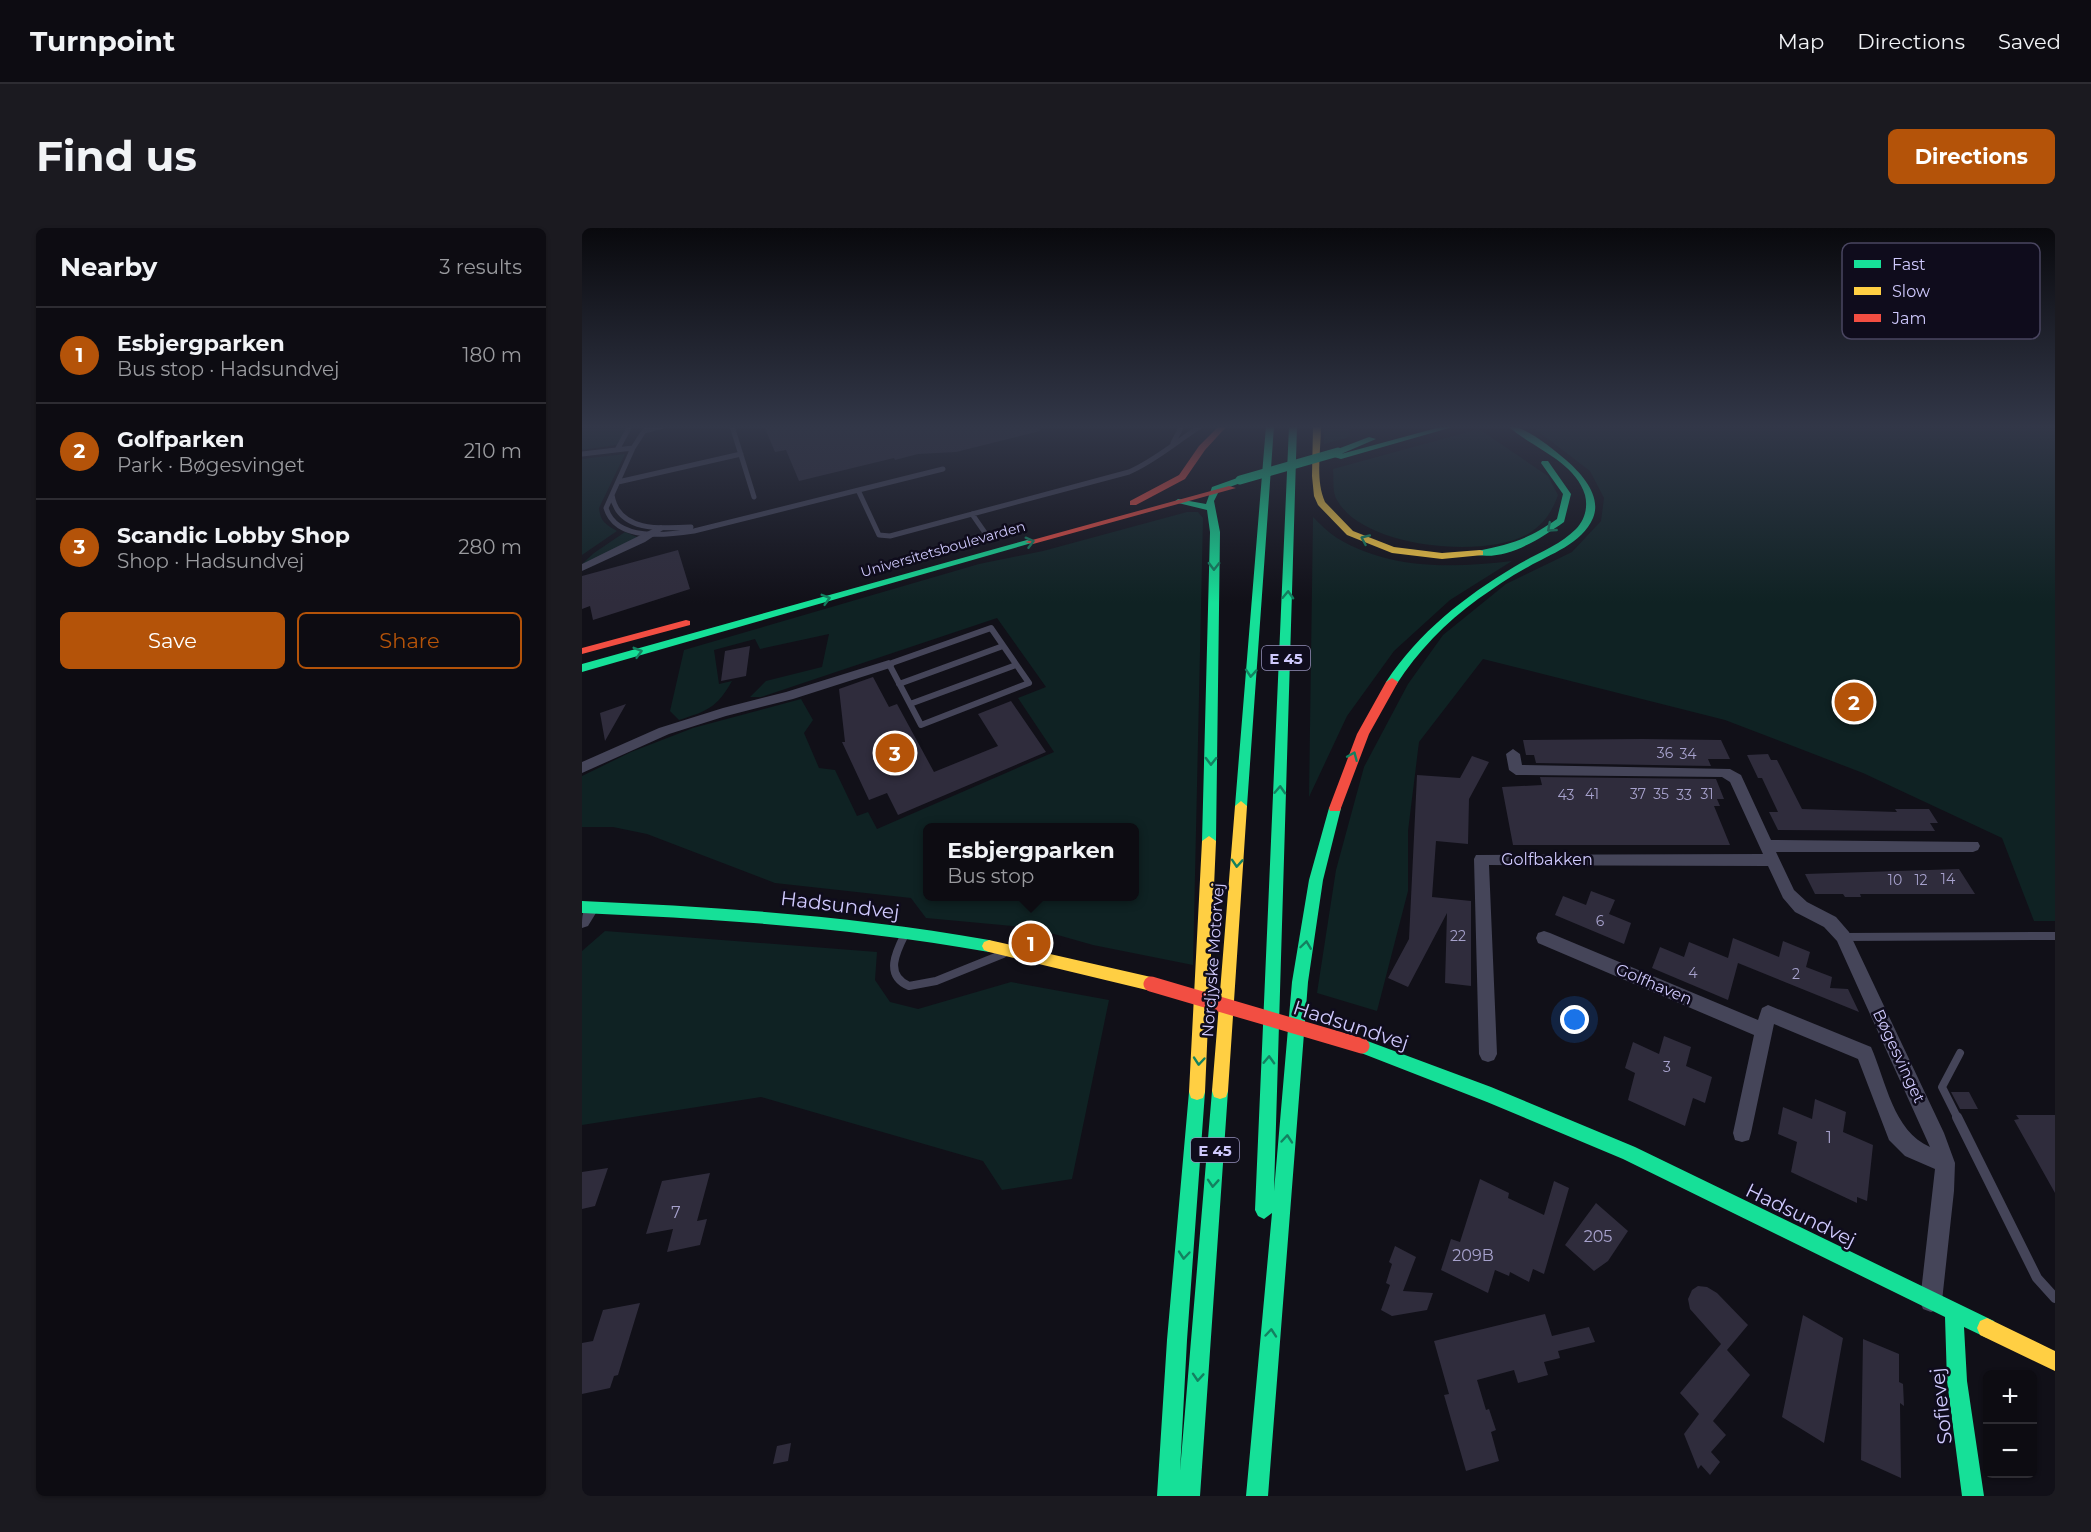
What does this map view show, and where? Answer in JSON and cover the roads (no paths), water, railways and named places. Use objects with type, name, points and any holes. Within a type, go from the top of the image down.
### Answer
[{"type":"main road","points":[[1133,503],[1169,485]]},
{"type":"main road","name":"Universitetsboulevarden","points":[[786,596],[990,540],[1209,485]]},
{"type":"main road","name":"Universitetsboulevarden","points":[[582,668],[1178,502],[1216,485]]},
{"type":"main road","points":[[1168,1496],[1177,1340],[1200,1049],[1210,805],[1215,532],[1210,501],[1221,485]]},
{"type":"main road","name":"Nordjyske Motorvej","points":[[1189,1496],[1266,485]]},
{"type":"main road","name":"E 45","points":[[1263,1224],[1291,485]]},
{"type":"main road","points":[[1317,485],[1319,500],[1328,514],[1343,527],[1363,539],[1389,548],[1449,557],[1507,550],[1531,542],[1549,531],[1561,519],[1567,505],[1563,485]]},
{"type":"main road","points":[[1257,1496],[1300,983],[1315,881],[1332,813],[1352,758],[1372,715],[1420,645],[1443,622],[1492,584],[1565,543],[1581,530],[1591,507],[1589,494],[1583,485]]},
{"type":"main road","points":[[1178,502],[1211,508]]},
{"type":"main road","points":[[582,651],[696,621]]},
{"type":"main road","name":"Hadsundvej","points":[[585,912],[716,911],[839,922],[906,932],[1055,959],[1151,984],[1362,1046],[1491,1095],[1629,1153],[2055,1361]]},
{"type":"main road","points":[[1252,1496],[1261,1283]]},
{"type":"main road","name":"Sofievej","points":[[1954,1312],[1954,1335],[1965,1448],[1973,1496]]},
{"type":"street","points":[[582,568],[608,554],[638,543],[657,531]]},
{"type":"street","points":[[582,768],[611,753],[682,724],[789,696],[889,664]]},
{"type":"street","name":"Bøgesvinget","points":[[1513,754],[1516,770],[1725,772],[1736,779],[1788,894],[1801,907],[1830,922],[1843,937],[1935,1133],[1945,1164],[1931,1301]]},
{"type":"street","points":[[1769,853],[1973,846]]},
{"type":"street","name":"Golfbakken","points":[[1488,1054],[1481,859],[1769,853]]},
{"type":"street","name":"Golfhaven","points":[[1544,938],[1764,1031]]},
{"type":"street","points":[[1742,1132],[1768,1013],[1865,1053],[1896,1133],[1912,1149],[1945,1164]]},
{"type":"lane","points":[[617,485],[606,508],[606,516],[610,521],[626,529],[682,533],[878,485]]},
{"type":"lane","points":[[750,485],[754,497]]},
{"type":"lane","points":[[858,490],[879,535],[883,537],[1080,485]]},
{"type":"lane","points":[[612,495],[614,506],[622,517],[657,531],[713,525]]},
{"type":"lane","points":[[972,514],[990,540]]},
{"type":"lane","points":[[991,628],[1003,646],[1029,683],[921,724],[889,664],[991,628]]},
{"type":"lane","points":[[899,684],[1003,646]]},
{"type":"lane","points":[[910,704],[1016,665]]},
{"type":"lane","points":[[906,932],[895,959],[894,972],[901,982],[909,986],[929,983],[1031,943]]},
{"type":"lane","points":[[1843,937],[2055,936]]},
{"type":"lane","points":[[1960,1053],[1942,1087],[2037,1278],[2055,1298]]},
{"type":"place","name":"Golfparken","points":[[1854,702]]},
{"type":"place","name":"Scandic Lobby Shop","points":[[895,753]]},
{"type":"place","name":"Esbjergparken","points":[[1031,943]]}]
